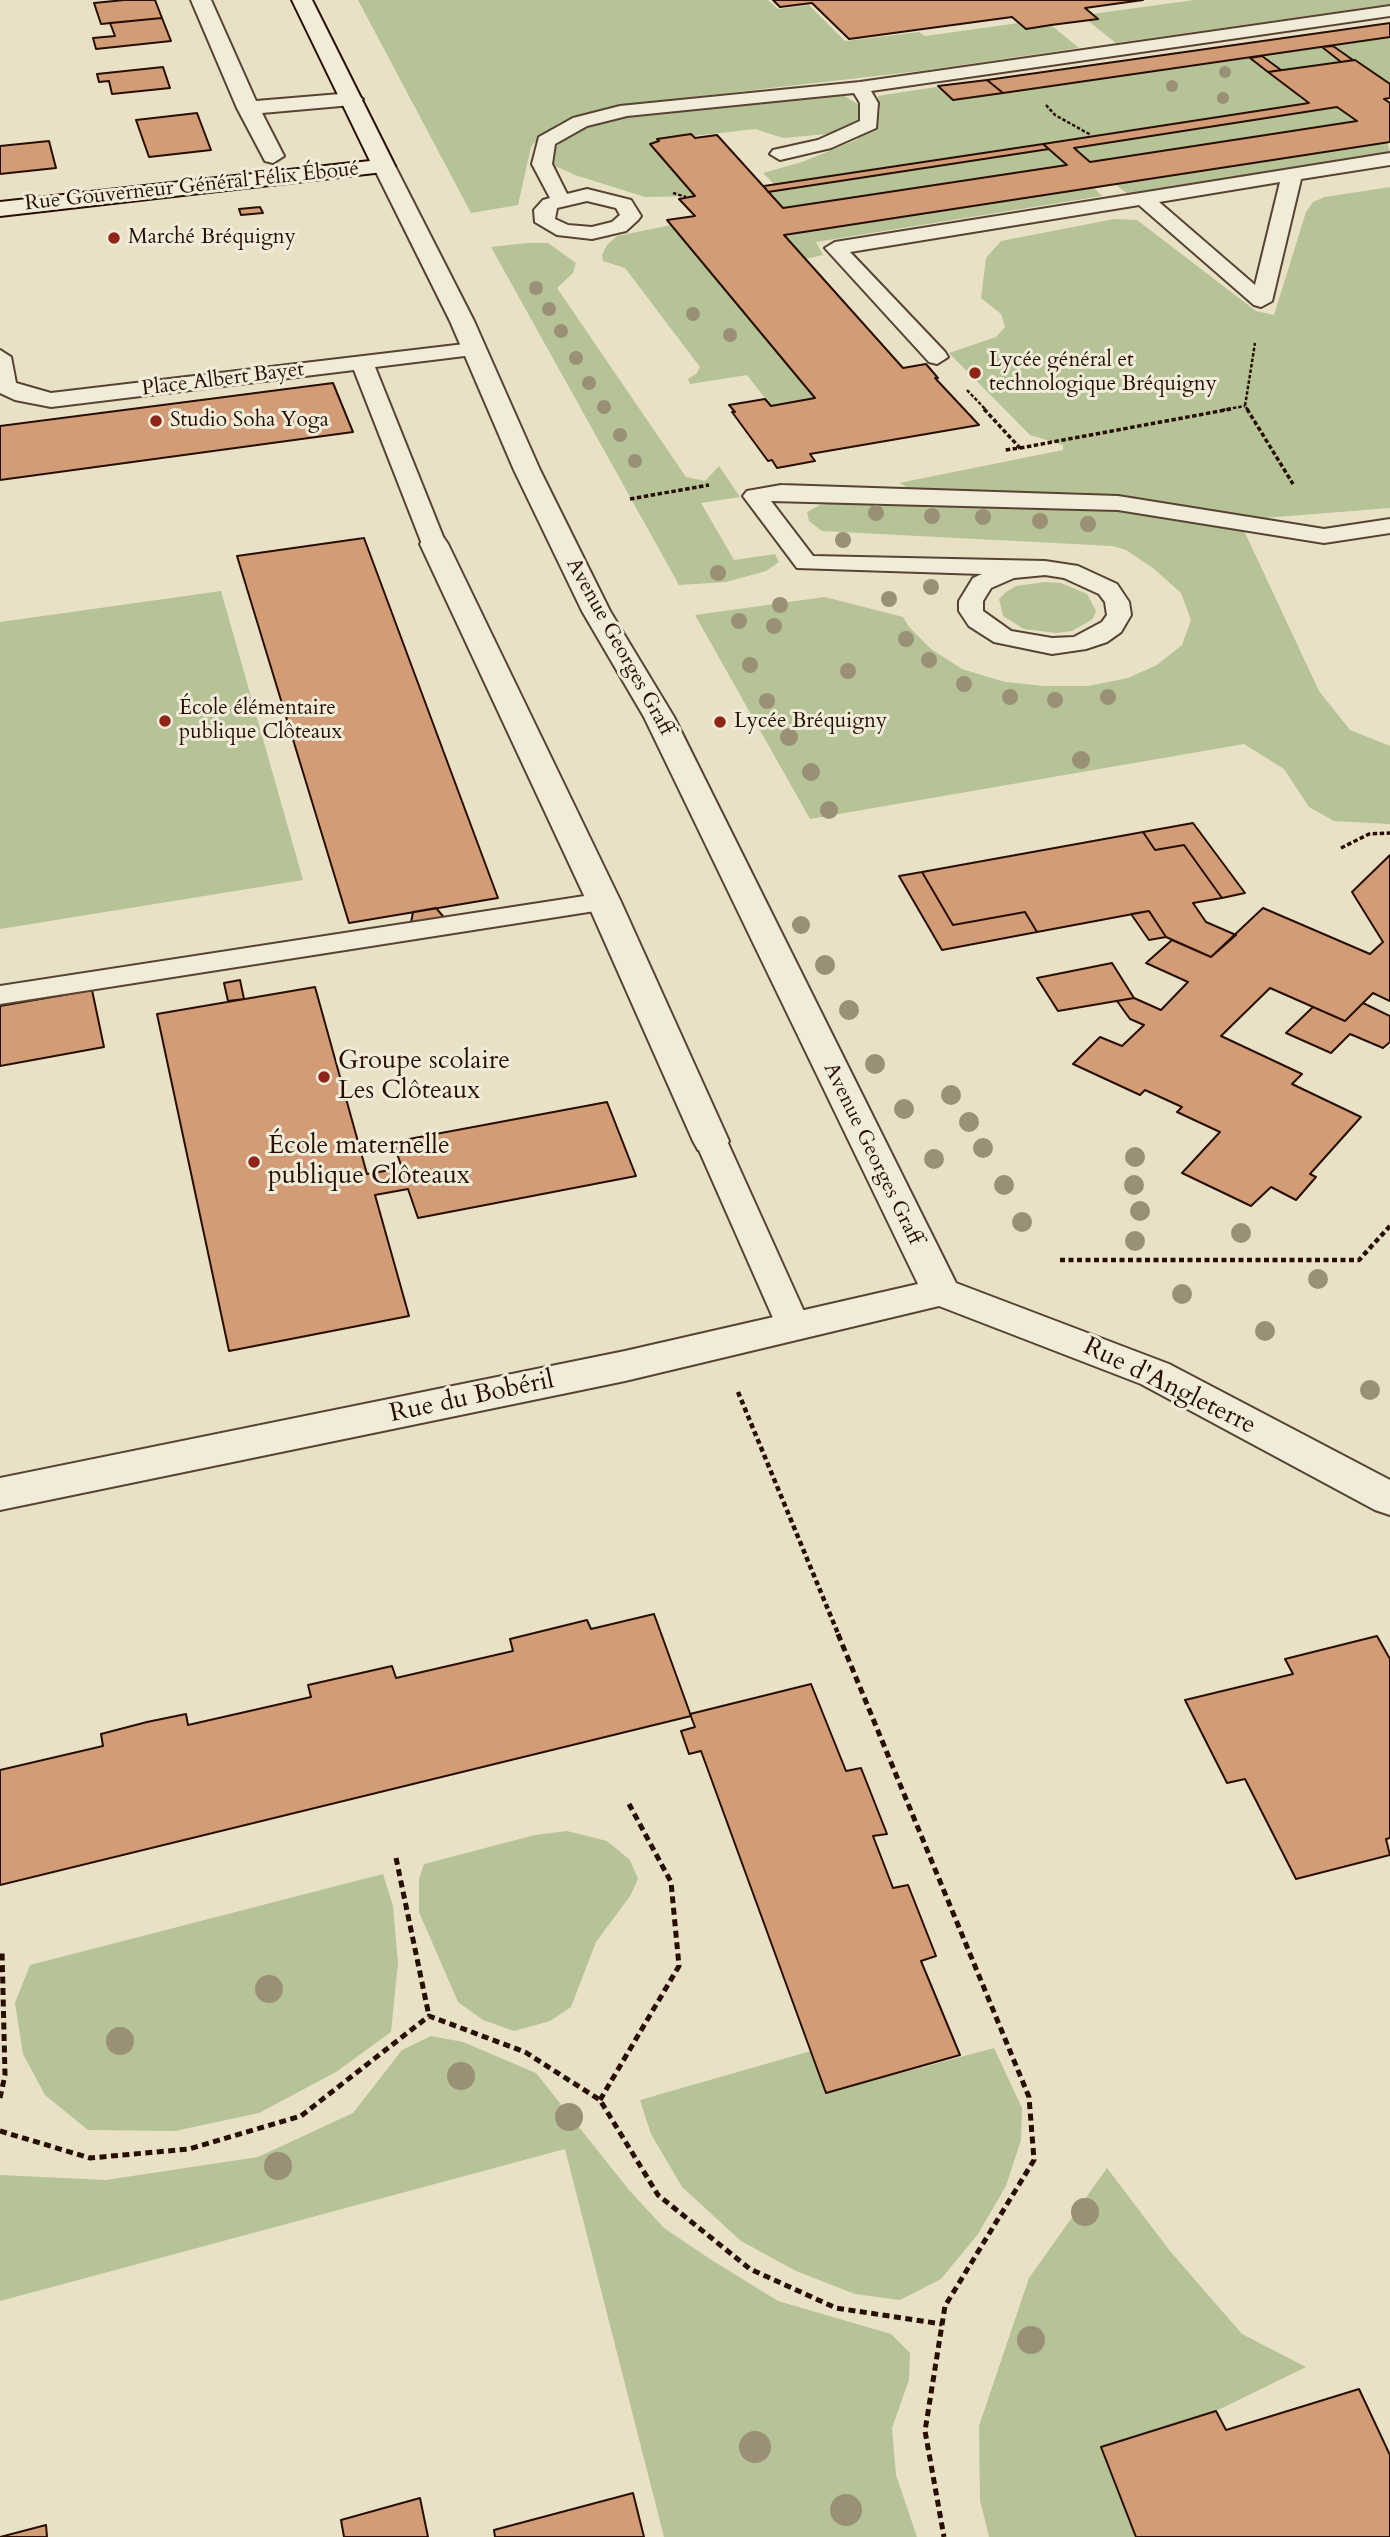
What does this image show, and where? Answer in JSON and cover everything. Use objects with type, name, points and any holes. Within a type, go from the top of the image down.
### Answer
[{"type":"street","points":[[201,0],[248,108],[273,156]]},
{"type":"street","name":"Avenue Georges Graff","points":[[302,0],[473,349],[527,470],[596,611],[659,718],[941,1292]]},
{"type":"street","points":[[248,108],[352,99]]},
{"type":"street","name":"Rue Gouverneur Général Félix Éboué","points":[[0,209],[384,166]]},
{"type":"street","points":[[434,544],[604,902],[710,1141]]},
{"type":"street","name":"Rue du Bobéril","points":[[0,1494],[718,1345],[941,1292]]},
{"type":"street","name":"Rue d'Angleterre","points":[[941,1292],[1047,1330],[1155,1374],[1390,1499]]},
{"type":"lane","points":[[560,200],[542,164],[546,141],[580,122],[627,110],[860,87],[1390,11]]},
{"type":"lane","points":[[780,154],[824,145],[869,124],[869,103],[860,87]]},
{"type":"lane","points":[[937,358],[835,247],[1390,159]]},
{"type":"lane","points":[[1142,198],[1261,300],[1292,175]]},
{"type":"lane","name":"Place Albert Bayet","points":[[0,357],[6,387],[23,395],[51,400],[473,349]]},
{"type":"lane","points":[[362,363],[434,544]]},
{"type":"lane","points":[[1045,568],[1009,571],[982,583],[971,601],[971,611],[978,621],[1003,637],[1052,646],[1087,641],[1112,627],[1119,615],[1118,601],[1108,589],[1069,571],[1045,568],[806,563],[755,496],[781,492],[1118,503],[1238,520],[1324,536],[1390,526]]},
{"type":"lane","points":[[0,995],[604,902]]},
{"type":"lane","points":[[710,1141],[794,1327]]},
{"type":"path","points":[[1040,98],[1055,115],[1091,135]]},
{"type":"path","points":[[1261,300],[1245,406],[1324,536]]},
{"type":"path","points":[[1020,447],[1245,406]]},
{"type":"path","points":[[630,499],[718,484]]},
{"type":"path","points":[[1341,848],[1368,834],[1390,833]]},
{"type":"path","points":[[1060,1260],[1359,1260],[1390,1226]]},
{"type":"path","points":[[718,1345],[1029,2097],[1034,2160],[945,2306],[925,2431],[944,2537]]},
{"type":"path","points":[[600,2100],[679,1966],[671,1882],[629,1804]]},
{"type":"path","points":[[396,1858],[429,2016]]},
{"type":"path","points":[[0,2098],[5,2075],[2,1950]]},
{"type":"path","points":[[429,2016],[525,2052],[600,2100],[658,2195],[750,2269],[836,2308],[942,2324]]},
{"type":"path","points":[[0,2132],[90,2158],[189,2149],[301,2116],[429,2016]]},
{"type":"green space","points":[[358,0],[768,0],[778,9],[809,5],[845,41],[919,32],[925,36],[1019,23],[1026,29],[1051,25],[1079,48],[920,71],[622,105],[583,114],[559,123],[540,136],[531,147],[518,205],[471,213]]},
{"type":"green space","points":[[1194,0],[1390,0],[1390,4],[1116,43],[1087,20],[1097,19],[1092,14]]},
{"type":"green space","points":[[1390,37],[1390,84],[1333,46]]},
{"type":"green space","points":[[1322,47],[1341,62],[1281,70],[1262,56]]},
{"type":"green space","points":[[1250,58],[1309,103],[774,184],[763,173],[802,162],[856,140],[876,125],[880,110],[878,96],[936,87],[953,100]]},
{"type":"green space","points":[[840,93],[859,105],[863,114],[858,125],[838,133],[783,138],[755,129],[658,140],[651,144],[695,196],[645,197],[575,175],[552,162],[553,150],[571,133],[618,116]]},
{"type":"green space","points":[[1337,107],[1357,121],[1090,162],[1074,148]]},
{"type":"green space","points":[[1387,142],[1390,152],[1128,194],[1115,184]]},
{"type":"green space","points":[[1049,149],[1067,165],[783,208],[768,192]]},
{"type":"green space","points":[[1093,187],[1102,196],[816,242],[823,255],[806,259],[784,235]]},
{"type":"green space","points":[[1390,187],[1390,508],[1239,520],[1319,691],[1350,730],[1390,746],[1390,824],[1334,821],[1309,807],[1284,769],[1244,744],[810,819],[695,615],[825,597],[903,617],[931,649],[962,669],[1005,682],[1044,686],[1088,686],[1128,678],[1157,665],[1182,645],[1191,620],[1181,593],[1153,568],[1126,550],[1112,546],[822,531],[809,521],[807,512],[820,505],[843,501],[1098,508],[1089,493],[910,489],[899,483],[1063,450],[1063,445],[1030,435],[949,353],[996,337],[1005,327],[1001,314],[981,298],[986,258],[1001,241],[1114,219],[1137,220],[1256,311],[1274,315],[1306,212],[1313,202],[1325,197]]},
{"type":"green space","points":[[671,225],[815,398],[771,406],[747,375],[690,384],[688,379],[697,373],[700,367],[625,268],[603,261],[602,255],[607,245],[617,236]]},
{"type":"green space","points":[[548,243],[576,263],[573,273],[557,288],[686,477],[705,481],[719,466],[740,497],[701,503],[734,560],[775,554],[779,562],[766,571],[726,582],[679,585],[491,247]]},
{"type":"green space","points":[[1061,583],[1087,594],[1096,611],[1093,619],[1072,631],[1056,633],[1024,629],[1003,616],[999,599],[1006,592],[1016,586]]},
{"type":"green space","points":[[221,591],[303,880],[0,929],[0,622]]},
{"type":"green space","points":[[567,1831],[607,1841],[630,1860],[638,1879],[630,1896],[596,1942],[571,2007],[550,2021],[514,2031],[483,2020],[458,2002],[419,1912],[419,1879],[424,1864],[535,1835]]},
{"type":"green space","points":[[383,1874],[393,1906],[398,1963],[391,2032],[336,2072],[259,2113],[175,2131],[88,2130],[45,2095],[23,2054],[15,2003],[30,1965]]},
{"type":"green space","points":[[431,2036],[463,2042],[536,2073],[629,2190],[664,2228],[710,2259],[778,2301],[891,2334],[910,2353],[909,2380],[892,2428],[896,2475],[917,2537],[664,2537],[565,2149],[0,2301],[0,2175],[106,2180],[258,2157],[353,2113],[402,2050]]},
{"type":"green space","points":[[994,2048],[1022,2108],[1021,2140],[1006,2186],[978,2234],[941,2279],[900,2300],[855,2294],[796,2271],[741,2241],[682,2187],[651,2134],[640,2100],[811,2051],[827,2093]]},
{"type":"green space","points":[[1107,2168],[1170,2251],[1242,2334],[1306,2367],[1216,2411],[1101,2447],[1136,2537],[989,2537],[980,2500],[979,2426],[1029,2278]]},
{"type":"building","points":[[155,0],[162,18],[101,24],[94,3]]},
{"type":"building","points":[[773,0],[1143,0],[1085,8],[1098,19],[1026,29],[1012,17],[849,39],[812,3],[780,7]]},
{"type":"building","points":[[162,18],[171,41],[96,49],[93,38],[115,36],[110,23]]},
{"type":"building","points":[[1390,23],[1390,37],[1003,93],[987,80]]},
{"type":"building","points":[[1333,46],[1353,60],[1341,62],[1322,47]]},
{"type":"building","points":[[1262,56],[1281,70],[1268,72],[1250,58]]},
{"type":"building","points":[[1355,60],[1390,84],[1390,98],[1384,99],[1390,103],[1390,142],[784,235],[903,368],[926,364],[938,378],[935,378],[979,425],[810,454],[815,461],[777,468],[772,460],[768,461],[732,412],[735,412],[729,405],[765,399],[771,406],[815,398],[667,220],[695,216],[679,199],[695,196],[650,144],[659,141],[657,139],[691,134],[695,138],[717,135],[783,208],[1067,165],[1043,144],[1309,103],[1268,72]],"holes":[[[1337,107],[1357,121],[1090,162],[1074,148]]]},
{"type":"building","points":[[163,67],[170,88],[112,94],[109,81],[99,82],[97,74]]},
{"type":"building","points":[[987,80],[1003,93],[953,100],[938,86]]},
{"type":"building","points":[[197,113],[211,150],[149,157],[136,120]]},
{"type":"building","points":[[49,141],[56,168],[0,174],[0,146]]},
{"type":"building","points":[[1043,144],[1049,149],[768,192],[764,186]]},
{"type":"building","points":[[260,207],[263,213],[241,215],[239,209]]},
{"type":"building","points":[[333,383],[353,432],[0,480],[0,426]]},
{"type":"building","points":[[364,538],[498,898],[349,923],[237,556]]},
{"type":"building","points":[[1193,823],[1245,893],[1222,898],[1184,845],[1155,850],[1143,832]]},
{"type":"building","points":[[1143,832],[1155,850],[1184,845],[1222,898],[1193,903],[1206,922],[1236,935],[1211,957],[1166,937],[1149,911],[1037,932],[1025,912],[953,925],[922,872]]},
{"type":"building","points":[[1390,855],[1390,1001],[1373,993],[1345,1021],[1270,988],[1221,1036],[1302,1074],[1292,1084],[1361,1117],[1310,1174],[1316,1177],[1296,1200],[1271,1187],[1251,1206],[1182,1173],[1220,1132],[1177,1112],[1182,1107],[1145,1090],[1140,1095],[1073,1064],[1100,1037],[1122,1046],[1144,1025],[1130,1019],[1117,1001],[1134,998],[1161,1010],[1188,982],[1146,963],[1172,940],[1211,957],[1263,908],[1370,954],[1383,942],[1352,892]]},
{"type":"building","points":[[922,872],[953,925],[1025,912],[1037,932],[942,950],[899,876]]},
{"type":"building","points":[[436,908],[448,922],[410,928],[413,912]]},
{"type":"building","points":[[1149,911],[1166,937],[1149,940],[1131,914]]},
{"type":"building","points":[[1112,963],[1134,998],[1058,1011],[1037,978]]},
{"type":"building","points":[[240,980],[244,999],[228,1001],[224,983]]},
{"type":"building","points":[[315,987],[367,1174],[402,1168],[393,1142],[607,1102],[636,1176],[418,1218],[408,1189],[375,1195],[409,1316],[229,1351],[157,1014]]},
{"type":"building","points":[[92,990],[104,1047],[0,1066],[0,1006]]},
{"type":"building","points":[[1363,1003],[1390,1016],[1390,1042],[1383,1048],[1350,1034],[1331,1053],[1286,1033],[1313,1007],[1345,1021]]},
{"type":"building","points":[[654,1614],[691,1716],[0,1885],[0,1770],[103,1746],[101,1734],[147,1722],[186,1714],[188,1725],[311,1697],[308,1685],[392,1666],[396,1678],[513,1651],[510,1639],[587,1620],[591,1629]]},
{"type":"building","points":[[1377,1636],[1390,1659],[1390,1838],[1386,1839],[1390,1855],[1296,1879],[1245,1779],[1227,1783],[1185,1700],[1293,1674],[1285,1659]]},
{"type":"building","points":[[811,1684],[846,1771],[861,1768],[887,1834],[873,1836],[893,1888],[908,1885],[936,1956],[921,1961],[960,2055],[826,2093],[701,1751],[689,1754],[681,1731],[695,1727],[690,1714]]},
{"type":"building","points":[[1359,2389],[1390,2455],[1390,2537],[1136,2537],[1101,2447],[1216,2411],[1226,2430]]},
{"type":"building","points":[[633,2493],[644,2537],[495,2537],[494,2530]]},
{"type":"building","points":[[420,2498],[428,2537],[344,2537],[341,2520]]},
{"type":"building","points":[[46,2525],[47,2537],[0,2537]]},
{"type":"place","name":"Marché Bréquigny","points":[[114,238]]},
{"type":"place","name":"Lycée général et technologique Bréquigny","points":[[975,373]]},
{"type":"place","name":"Studio Soha Yoga","points":[[156,421]]},
{"type":"place","name":"École élémentaire publique Clôteaux","points":[[165,721]]},
{"type":"place","name":"Lycée Bréquigny","points":[[720,722]]},
{"type":"place","name":"Groupe scolaire Les Clôteaux","points":[[324,1077]]},
{"type":"place","name":"École maternelle publique Clôteaux","points":[[254,1162]]}]
